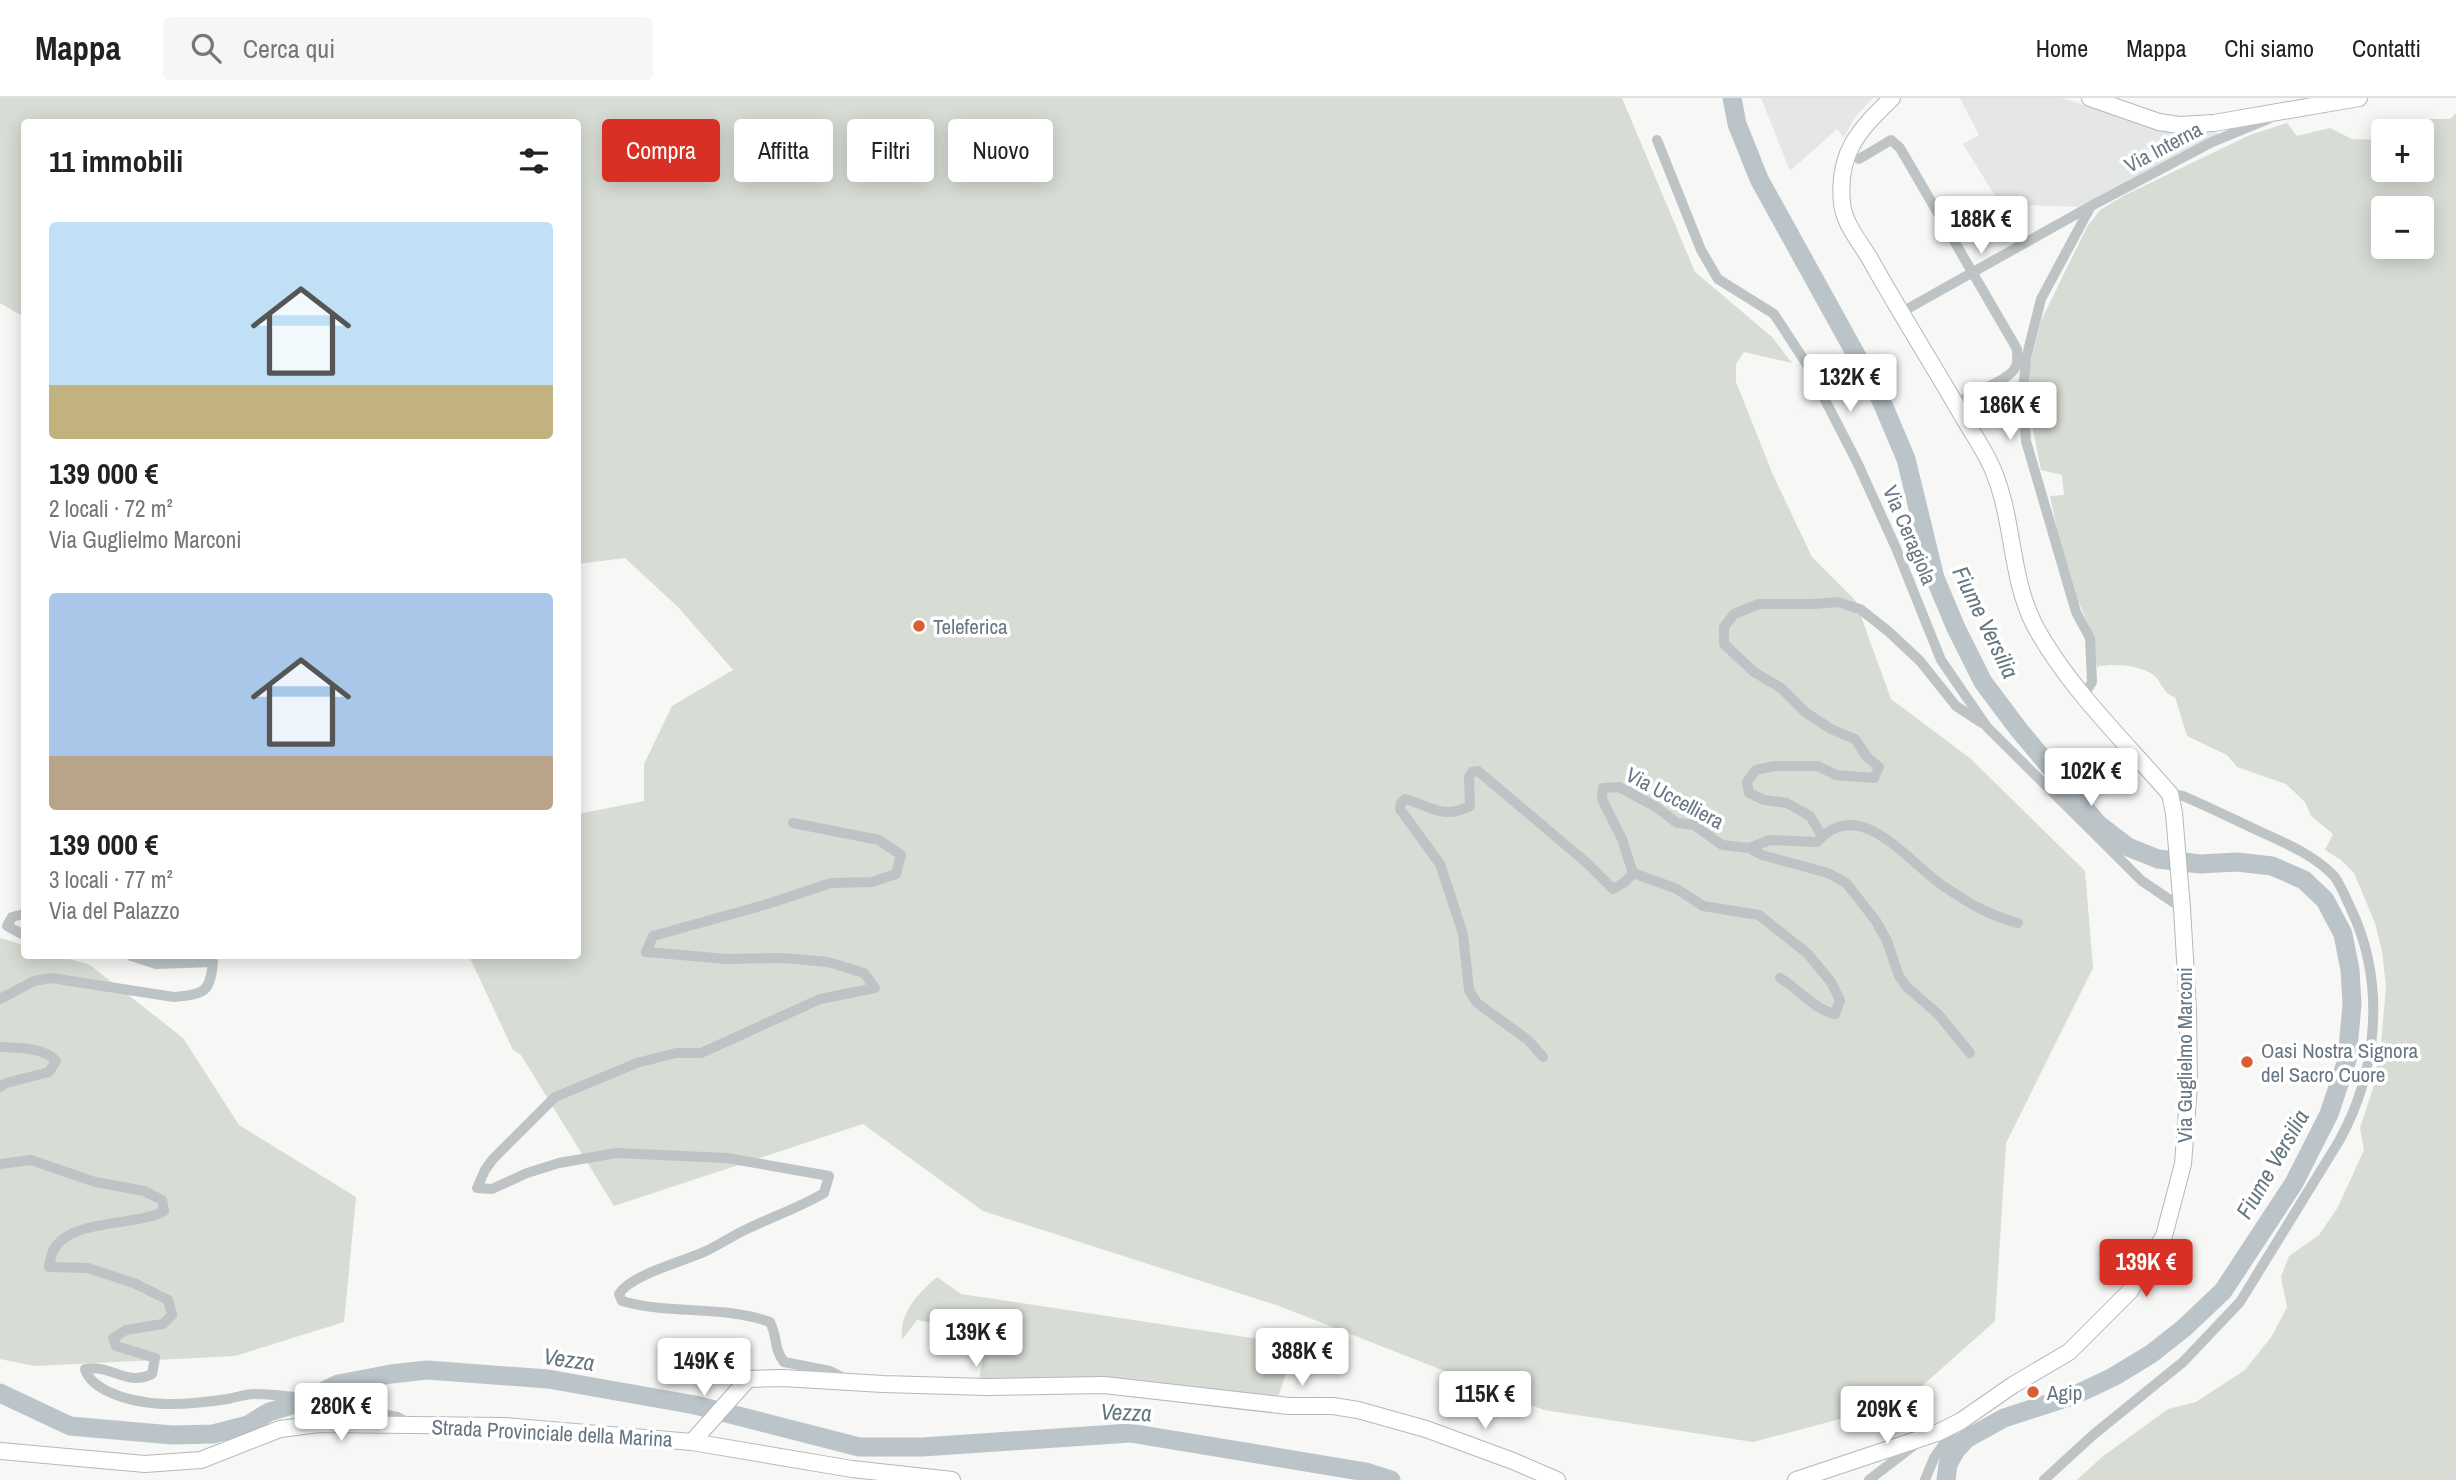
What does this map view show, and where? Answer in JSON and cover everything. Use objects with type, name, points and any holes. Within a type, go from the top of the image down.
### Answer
[{"type":"main road","points":[[1892,98],[1854,140],[1840,174],[1842,207],[1854,235],[1865,249],[1993,469],[2007,517],[2024,601],[2035,625],[2084,695],[2170,794]]},
{"type":"main road","points":[[2090,98],[2159,122],[2179,125],[2214,123],[2359,98]]},
{"type":"main road","name":"Via Guglielmo Marconi","points":[[1796,1480],[1925,1437],[1961,1421],[2013,1385],[2069,1352],[2130,1291],[2164,1236],[2183,1164],[2189,1086],[2182,908],[2170,794]]},
{"type":"main road","points":[[692,1442],[748,1379],[783,1378],[986,1387],[1104,1385],[1289,1406],[1333,1406],[1358,1410],[1426,1429],[1557,1480]]},
{"type":"main road","name":"Strada Provinciale della Marina","points":[[0,1451],[158,1463],[201,1460],[280,1429],[319,1424],[503,1426],[692,1442],[852,1469],[952,1480]]},
{"type":"street","name":"Via Interna","points":[[1900,313],[2212,142],[2294,109]]},
{"type":"street","points":[[1858,159],[1891,140],[1900,148],[2017,349],[2017,365],[2010,374],[1956,405]]},
{"type":"street","name":"Via Ceragiola","points":[[1657,141],[1702,250],[1718,279],[1774,314],[1795,343],[1868,487],[1941,660],[1987,727],[2142,881],[2182,908]]},
{"type":"street","points":[[2084,695],[2092,682],[2090,638],[2076,612],[2026,440],[2023,392],[2026,359],[2041,299],[2091,206]]},
{"type":"street","name":"Via Uccelliera","points":[[1633,873],[1622,839],[1602,799],[1603,788],[1619,787],[1656,807],[1677,823],[1694,825],[1722,845],[1749,848],[1770,840],[1817,842],[1822,836],[1810,816],[1787,803],[1764,800],[1749,793],[1747,782],[1756,770],[1774,766],[1818,766],[1836,775],[1874,778],[1879,767],[1867,757],[1855,739],[1831,729],[1805,712],[1781,688],[1755,673],[1724,644],[1724,627],[1734,614],[1759,604],[1837,602],[1860,609],[1920,661],[1956,706],[1987,727]]},
{"type":"street","points":[[1543,1057],[1528,1040],[1477,1003],[1469,990],[1463,934],[1440,864],[1400,809],[1405,799],[1439,812],[1458,812],[1470,806],[1469,777],[1472,772],[1478,771],[1587,863],[1613,889],[1633,873],[1677,889],[1703,906],[1759,915],[1808,954],[1831,982],[1840,1000],[1835,1014],[1822,1011],[1794,986],[1780,978]]},
{"type":"street","points":[[2044,1480],[2093,1435],[2183,1362],[2240,1302],[2339,1141],[2353,1116],[2365,1081],[2372,1039],[2370,970],[2362,933],[2335,877],[2308,854],[2183,796],[2170,794]]},
{"type":"street","points":[[793,823],[879,840],[901,855],[895,874],[872,882],[831,883],[653,936],[646,952],[727,959],[783,958],[828,962],[864,974],[875,988],[820,999],[701,1053],[676,1053],[637,1063],[555,1097],[494,1159],[485,1170],[478,1188],[492,1189],[558,1163],[616,1153],[727,1158],[830,1176],[824,1193],[808,1203],[745,1230],[678,1264],[643,1276],[623,1287],[620,1294],[622,1301],[633,1304],[664,1309],[748,1314],[770,1322],[775,1332],[777,1352],[784,1362],[830,1371],[849,1381]]},
{"type":"street","points":[[1822,836],[1834,828],[1848,825],[1877,832],[1965,901],[1990,915],[2018,923]]},
{"type":"street","points":[[1749,848],[1762,855],[1828,873],[1846,883],[1876,921],[1887,941],[1899,976],[1908,988],[1938,1014],[1970,1053]]},
{"type":"street","points":[[21,915],[12,917],[7,926],[21,933]]},
{"type":"street","points":[[0,999],[34,981],[51,978],[174,997],[193,996],[206,990],[211,981],[213,962],[156,964],[140,959]]},
{"type":"street","points":[[0,1048],[19,1048],[50,1054],[56,1061],[49,1072],[0,1087]]},
{"type":"street","points":[[0,1164],[31,1160],[95,1182],[144,1191],[162,1200],[164,1211],[155,1216],[76,1232],[62,1240],[53,1251],[49,1267],[88,1268],[134,1283],[168,1300],[172,1315],[163,1324],[126,1330],[113,1338],[116,1346],[155,1358],[152,1374],[140,1380],[107,1369],[85,1369],[87,1376],[102,1389],[131,1400],[163,1405],[251,1394],[310,1398],[398,1417],[412,1425]]},
{"type":"street","points":[[1925,1480],[1934,1458],[1961,1421]]},
{"type":"street","points":[[1869,1480],[1925,1437]]},
{"type":"shaded area","points":[[0,98],[1622,98],[1695,272],[1772,337],[1792,363],[1744,352],[1736,364],[1736,382],[1773,475],[1812,557],[1855,600],[1891,699],[1971,759],[2085,871],[2093,968],[2006,1143],[1995,1321],[1904,1402],[1753,1442],[1544,1410],[1279,1306],[983,1211],[863,1124],[614,1206],[521,1055],[513,1050],[470,959],[581,959],[581,813],[644,801],[644,764],[672,706],[733,670],[678,607],[625,558],[581,564],[581,119],[21,119],[21,315],[0,303]]},
{"type":"shaded area","points":[[1761,98],[1873,98],[1855,117],[1844,138],[1837,129],[1790,171]]},
{"type":"shaded area","points":[[1960,98],[2062,98],[2160,129],[2220,133],[2080,207],[2000,204],[1963,144],[1979,135]]},
{"type":"shaded area","points":[[2456,113],[2456,1480],[2077,1480],[2102,1457],[2168,1409],[2196,1402],[2245,1370],[2272,1336],[2287,1307],[2281,1277],[2289,1256],[2319,1235],[2338,1207],[2364,1150],[2360,1128],[2374,1085],[2381,1045],[2386,986],[2375,923],[2354,873],[2341,860],[2325,850],[2333,834],[2311,816],[2305,802],[2286,784],[2237,767],[2227,755],[2187,736],[2175,697],[2167,693],[2152,674],[2125,666],[2097,667],[2092,633],[2066,573],[2050,496],[2064,495],[2062,475],[2041,470],[2028,405],[2030,365],[2041,321],[2087,227],[2100,210],[2125,195],[2250,135],[2287,123],[2297,136],[2330,128],[2352,139],[2371,140],[2371,182],[2434,182],[2434,119],[2450,119]]},
{"type":"shaded area","points":[[0,938],[21,944],[21,959],[69,959],[90,965],[183,1038],[239,1125],[356,1197],[344,1322],[235,1356],[35,1366],[0,1359]]},
{"type":"shaded area","points":[[937,1277],[961,1294],[1272,1341],[1286,1360],[1286,1372],[1279,1395],[1274,1398],[1101,1379],[979,1379],[988,1333],[917,1320],[902,1340],[904,1321],[911,1304]]},
{"type":"waterway","name":"Fiume Versilia","points":[[1732,98],[1737,124],[1759,179],[1881,400],[1906,459],[1935,578],[1983,682],[2019,730],[2098,824],[2128,847],[2158,859],[2200,864],[2237,862],[2272,866],[2304,880],[2325,900],[2343,934],[2350,970],[2352,1004],[2347,1060],[2329,1114],[2294,1183],[2223,1291],[2184,1328],[2151,1354],[2113,1377],[2075,1395],[2004,1418],[1966,1439],[1948,1464],[1946,1480]]},
{"type":"waterway","name":"Vezza","points":[[0,1393],[70,1426],[172,1435],[213,1434],[248,1425],[269,1412],[299,1403],[338,1384],[427,1370],[548,1379],[695,1405],[859,1447],[922,1447],[1130,1433],[1366,1472],[1391,1480]]},
{"type":"place","name":"Teleferica","points":[[919,626]]},
{"type":"place","name":"Oasi Nostra Signora del Sacro Cuore","points":[[2247,1062]]},
{"type":"place","name":"Agip","points":[[2033,1392]]}]
